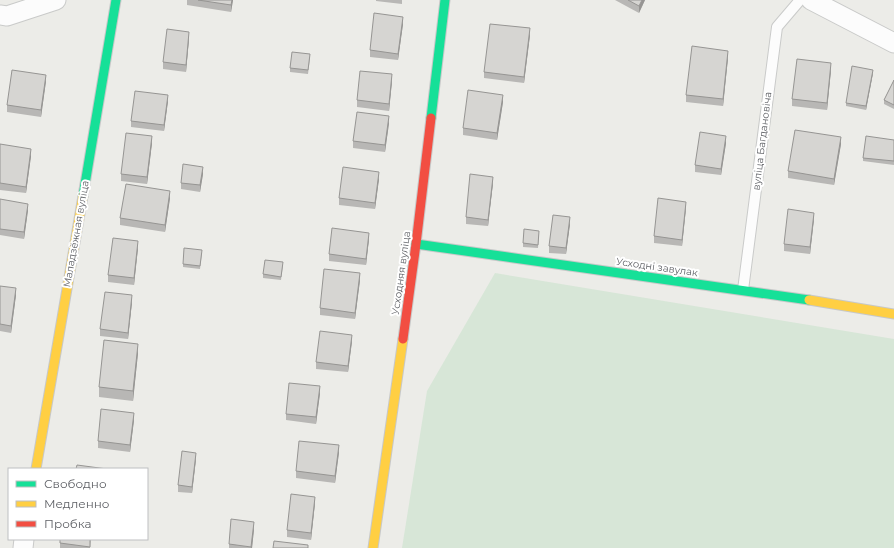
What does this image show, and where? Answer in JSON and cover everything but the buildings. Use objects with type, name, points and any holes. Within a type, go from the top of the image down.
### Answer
[{"type":"street","points":[[0,15],[7,16],[56,0]]},
{"type":"street","name":"Маладзёжная вуліца","points":[[36,468],[116,0]]},
{"type":"street","name":"Усходняя вуліца","points":[[373,548],[416,244],[445,0]]},
{"type":"street","points":[[812,0],[894,43]]},
{"type":"street","name":"Усходні завулак","points":[[416,244],[743,290],[894,314]]},
{"type":"lane","name":"вуліца Багдановіча","points":[[743,290],[777,27],[800,0]]},
{"type":"green space","points":[[495,273],[894,339],[894,548],[402,548],[427,391]]},
{"type":"traffic: fast","points":[[83,196],[116,0]]},
{"type":"traffic: fast","points":[[431,118],[445,0]]},
{"type":"traffic: fast","points":[[416,244],[809,300]]},
{"type":"traffic: slow","points":[[36,468],[83,196]]},
{"type":"traffic: slow","points":[[809,300],[894,314]]},
{"type":"traffic: slow","points":[[373,548],[403,339]]},
{"type":"traffic: jam","points":[[403,339],[431,118]]}]
